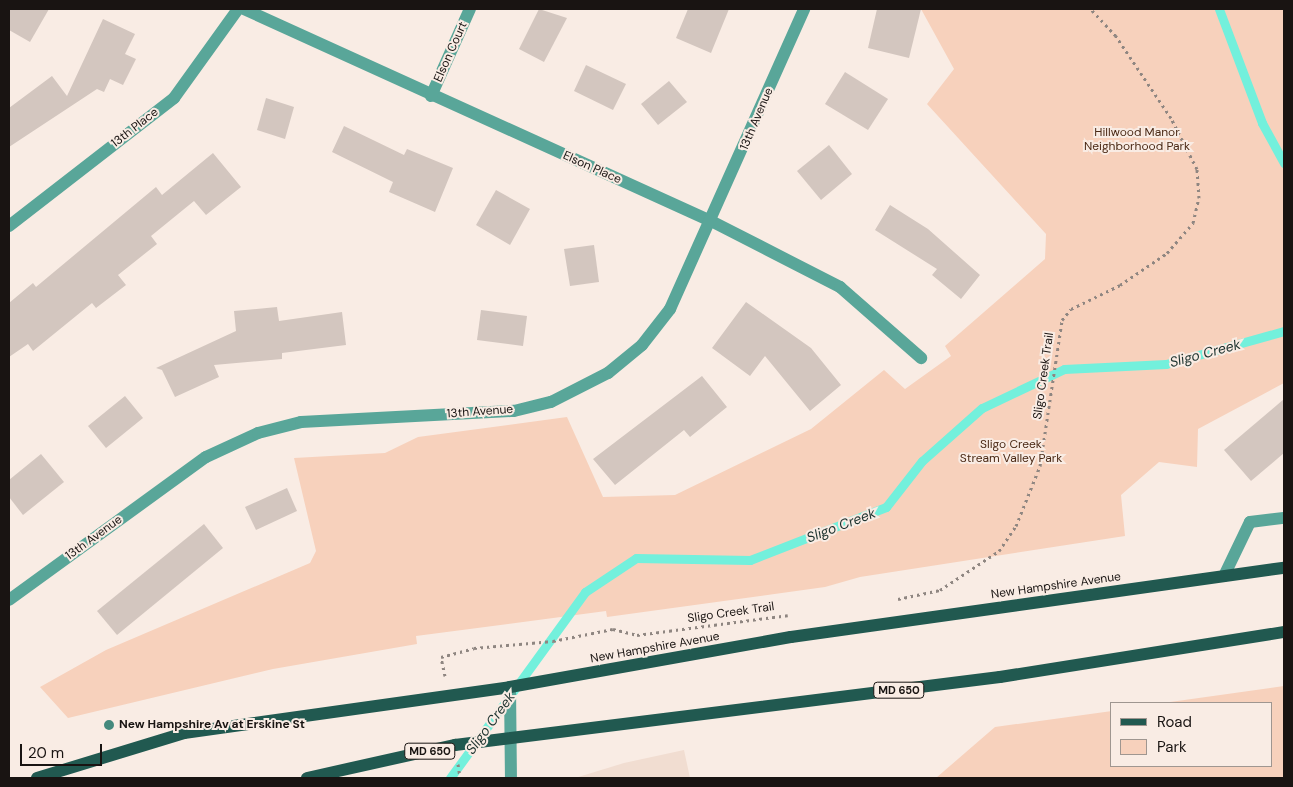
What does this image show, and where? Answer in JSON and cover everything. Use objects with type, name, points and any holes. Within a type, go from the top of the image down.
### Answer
[{"type":"main road","name":"New Hampshire Avenue","points":[[36,778],[184,734],[543,682],[791,637],[1284,568]]},
{"type":"main road","name":"MD 650","points":[[307,778],[511,737],[1000,678],[1284,632]]},
{"type":"street","name":"13th Place","points":[[9,226],[174,98],[238,9]]},
{"type":"street","name":"Elson Place","points":[[244,9],[431,96],[713,222],[840,287],[921,358]]},
{"type":"street","name":"Elson Court","points":[[431,96],[470,9]]},
{"type":"street","name":"13th Avenue","points":[[9,600],[206,457],[258,433],[301,422],[514,411],[551,402],[608,373],[642,345],[670,310],[713,222],[804,9]]},
{"type":"street","points":[[1224,576],[1250,522],[1284,518]]},
{"type":"street","points":[[510,687],[511,778]]},
{"type":"path","name":"Sligo Creek Trail","points":[[891,600],[940,590],[999,551],[1016,526],[1040,466],[1060,329],[1071,309],[1120,285],[1167,253],[1193,223],[1199,198],[1197,169],[1171,118],[1116,36],[1091,9]]},
{"type":"path","name":"Sligo Creek Trail","points":[[443,668],[441,656],[474,648],[554,641],[613,629],[637,635],[796,614]]},
{"type":"shaded area","points":[[684,750],[690,778],[575,778],[624,763]]},
{"type":"green space","points":[[921,9],[1284,9],[1284,383],[1198,429],[1197,467],[1159,462],[1121,495],[1125,536],[860,577],[825,587],[607,617],[606,611],[416,636],[417,644],[273,669],[68,718],[40,687],[106,650],[310,563],[316,551],[294,458],[385,453],[418,437],[567,417],[603,497],[675,495],[811,429],[884,370],[905,389],[951,356],[945,346],[1045,259],[1046,234],[927,104],[954,69]]},
{"type":"green space","points":[[1284,686],[1284,778],[936,778],[995,727],[1110,711],[1110,767],[1273,767],[1273,702],[1170,702]]},
{"type":"building","points":[[9,9],[49,9],[30,42],[9,30]]},
{"type":"building","points":[[539,9],[567,18],[544,62],[519,49]]},
{"type":"building","points":[[688,9],[729,9],[711,53],[676,38]]},
{"type":"building","points":[[877,9],[921,9],[909,58],[868,48]]},
{"type":"building","points":[[103,19],[135,34],[125,54],[136,59],[123,85],[110,79],[104,92],[97,89],[9,147],[9,108],[52,76],[67,96]]},
{"type":"building","points":[[586,65],[626,84],[613,110],[574,91]]},
{"type":"building","points":[[845,72],[888,99],[868,130],[825,104]]},
{"type":"building","points":[[669,81],[687,102],[658,125],[641,104]]},
{"type":"building","points":[[266,98],[294,107],[285,139],[257,130]]},
{"type":"building","points":[[344,126],[404,155],[407,149],[453,168],[435,212],[389,192],[393,182],[332,152]]},
{"type":"building","points":[[829,145],[852,174],[821,200],[797,171]]},
{"type":"building","points":[[213,153],[241,187],[206,215],[194,201],[151,236],[157,244],[118,275],[126,285],[96,308],[92,303],[33,351],[28,344],[9,357],[9,303],[33,283],[36,287],[156,187],[162,195]]},
{"type":"building","points":[[496,190],[530,209],[510,245],[476,225]]},
{"type":"building","points":[[890,205],[928,229],[980,275],[961,299],[932,275],[937,269],[875,230]]},
{"type":"building","points":[[594,245],[599,282],[570,286],[564,249]]},
{"type":"building","points":[[746,302],[811,348],[841,385],[810,411],[765,356],[750,376],[712,348]]},
{"type":"building","points":[[277,307],[279,321],[342,312],[346,345],[282,353],[282,359],[214,365],[219,377],[175,397],[162,370],[156,368],[236,331],[234,311]]},
{"type":"building","points":[[481,310],[527,316],[523,346],[477,340]]},
{"type":"building","points":[[702,376],[727,407],[690,437],[684,430],[615,485],[593,459]]},
{"type":"building","points":[[125,396],[143,418],[106,448],[88,426]]},
{"type":"building","points":[[1284,399],[1284,453],[1251,481],[1224,450]]},
{"type":"building","points":[[41,454],[64,482],[23,515],[9,497],[9,480]]},
{"type":"building","points":[[287,488],[297,511],[256,530],[245,507]]},
{"type":"building","points":[[204,524],[223,548],[117,635],[97,611]]},
{"type":"waterway","name":"Sligo Creek","points":[[1219,9],[1262,123],[1284,163]]},
{"type":"waterway","name":"Sligo Creek","points":[[450,778],[585,592],[636,558],[750,560],[886,507],[922,461],[982,408],[1064,369],[1166,364],[1284,331]]},
{"type":"place","name":"New Hampshire Av at Erskine St","points":[[109,725]]},
{"type":"park label","name":"Hillwood Manor Neighborhood Park","points":[[1137,140]]},
{"type":"park label","name":"Sligo Creek Stream Valley Park","points":[[1011,452]]}]
